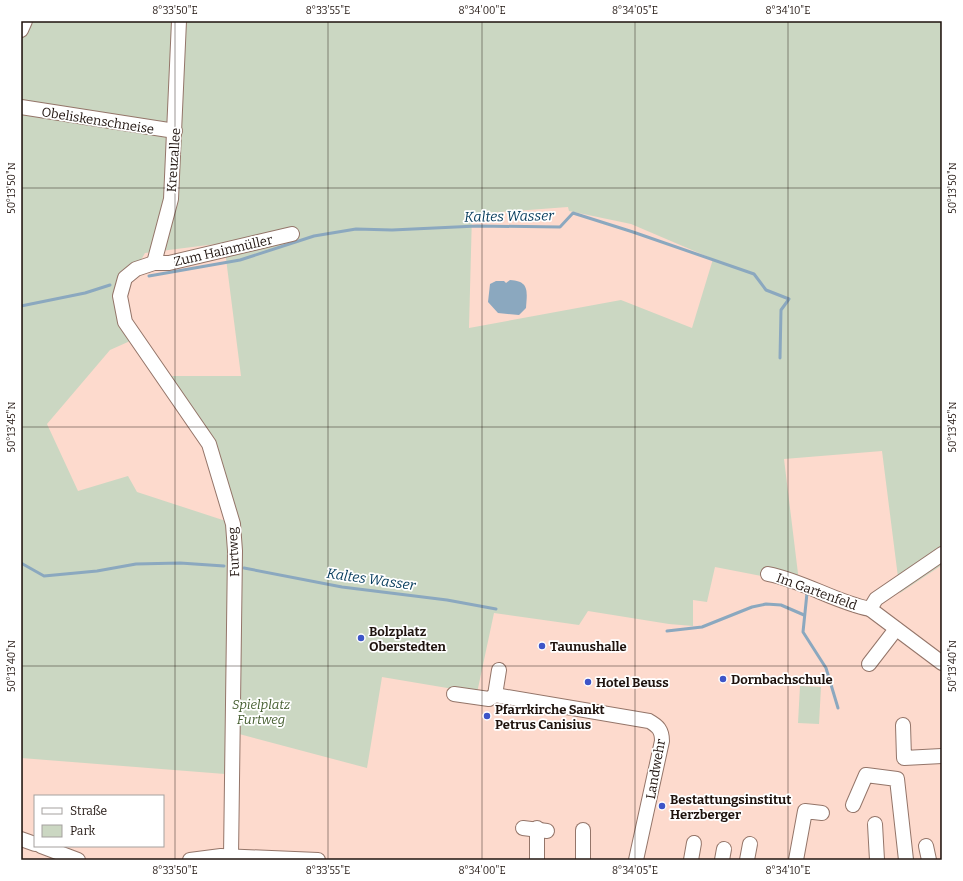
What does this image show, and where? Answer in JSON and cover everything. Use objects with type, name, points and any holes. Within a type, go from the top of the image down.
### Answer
[{"type":"street","points":[[21,30],[25,21]]},
{"type":"street","name":"Kreuzallee","points":[[154,263],[171,199],[179,21]]},
{"type":"street","name":"Obeliskenschneise","points":[[21,107],[175,132]]},
{"type":"street","name":"Zum Hainmüller","points":[[154,263],[169,263],[292,234]]},
{"type":"street","name":"Furtweg","points":[[154,263],[136,269],[125,278],[120,296],[124,322],[209,444],[233,524],[235,551],[231,857]]},
{"type":"street","name":"Im Gartenfeld","points":[[768,574],[801,584],[856,606],[870,609],[876,599],[942,554]]},
{"type":"street","points":[[870,609],[942,663]]},
{"type":"street","points":[[869,664],[896,629]]},
{"type":"street","points":[[495,695],[499,670]]},
{"type":"street","name":"Landwehr","points":[[454,694],[489,699],[495,695],[649,721],[666,728],[636,860]]},
{"type":"street","points":[[903,725],[904,758],[942,756]]},
{"type":"street","points":[[853,805],[866,775],[897,779],[906,860]]},
{"type":"street","points":[[796,860],[805,811],[822,813]]},
{"type":"street","points":[[875,824],[877,860]]},
{"type":"street","points":[[536,829],[537,860]]},
{"type":"street","points":[[583,830],[583,860]]},
{"type":"street","points":[[21,838],[34,844]]},
{"type":"street","points":[[691,860],[694,843]]},
{"type":"street","points":[[747,860],[750,844]]},
{"type":"street","points":[[44,847],[78,860]]},
{"type":"street","points":[[190,860],[231,857],[318,860]]},
{"type":"green space","name":"Spielplatz Furtweg","points":[[21,21],[942,21],[942,565],[900,593],[882,451],[784,459],[800,590],[767,577],[715,567],[707,602],[693,600],[693,626],[669,624],[588,611],[579,625],[494,613],[477,693],[382,677],[367,768],[228,731],[225,774],[21,758],[21,113],[28,105],[21,99]],"holes":[[[568,207],[569,211],[631,224],[713,259],[692,328],[621,300],[469,328],[472,214]],[[224,243],[241,376],[168,376],[231,502],[235,524],[137,492],[128,476],[78,491],[47,424],[110,350],[139,337],[128,318],[125,298],[129,282],[145,253]]]},
{"type":"green space","points":[[800,686],[821,687],[819,724],[798,723]]},
{"type":"water","points":[[510,280],[521,283],[526,288],[526,308],[519,315],[498,313],[488,302],[490,284],[496,281],[504,281],[506,283]]},
{"type":"waterway","name":"Kaltes Wasser","points":[[149,276],[240,260],[314,236],[356,229],[392,230],[477,226],[560,227],[573,213],[754,274],[766,290],[789,299],[781,310],[780,358]]},
{"type":"waterway","name":"Kaltes Wasser","points":[[21,306],[85,293],[110,285]]},
{"type":"waterway","name":"Kaltes Wasser","points":[[21,563],[44,576],[97,571],[136,564],[180,563],[224,566]]},
{"type":"waterway","name":"Kaltes Wasser","points":[[244,568],[342,587],[447,600],[496,609]]},
{"type":"waterway","name":"Kaltes Wasser","points":[[807,593],[803,632],[826,668],[838,708]]},
{"type":"waterway","name":"Kaltes Wasser","points":[[667,631],[702,627],[752,607],[766,604],[781,605],[804,615]]},
{"type":"place","name":"Bolzplatz Oberstedten","points":[[361,638]]},
{"type":"place","name":"Taunushalle","points":[[542,646]]},
{"type":"place","name":"Dornbachschule","points":[[723,679]]},
{"type":"place","name":"Hotel Beuss","points":[[588,682]]},
{"type":"place","name":"Pfarrkirche Sankt Petrus Canisius","points":[[487,716]]},
{"type":"place","name":"Bestattungsinstitut Herzberger","points":[[662,806]]}]
